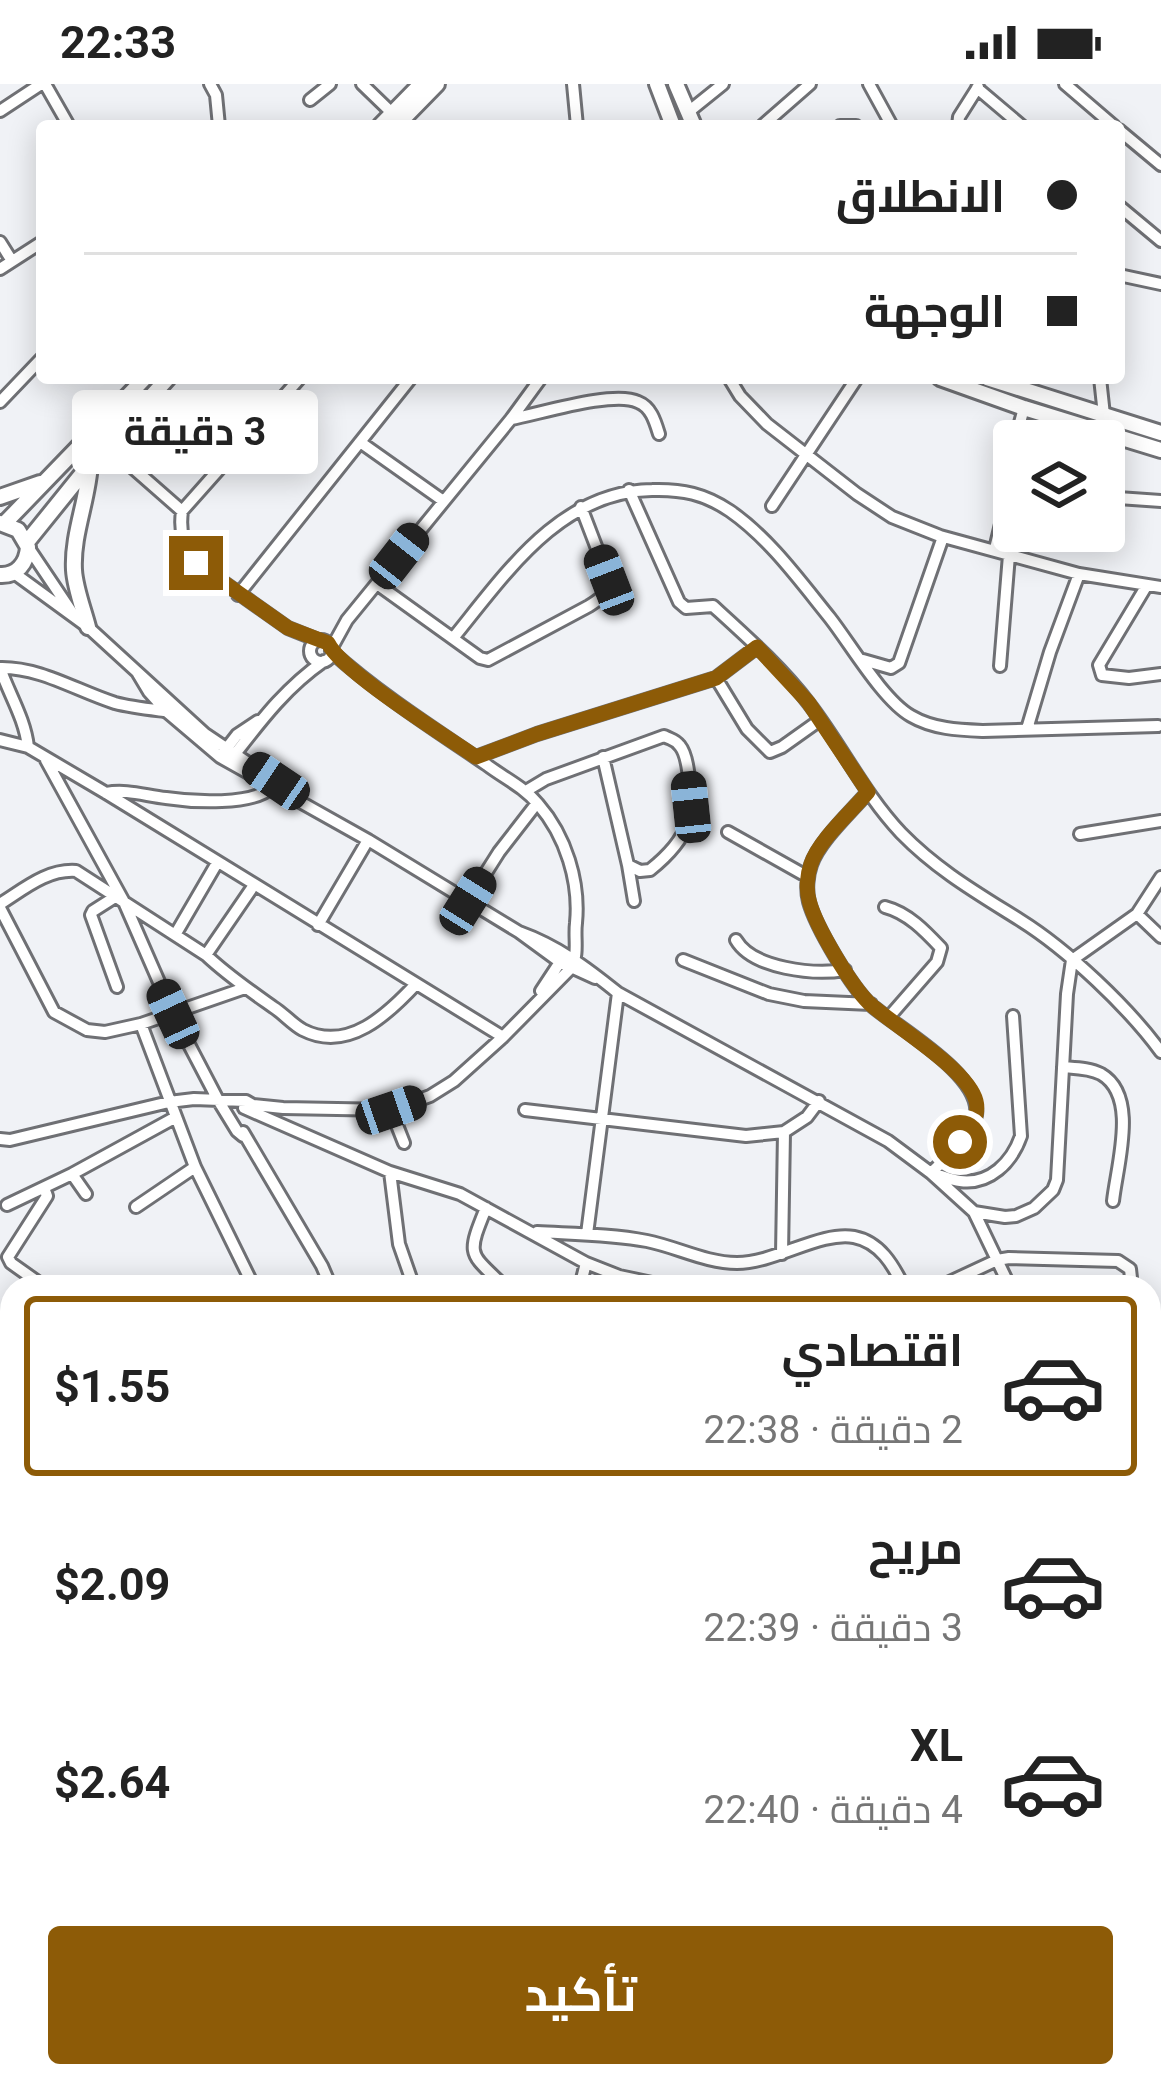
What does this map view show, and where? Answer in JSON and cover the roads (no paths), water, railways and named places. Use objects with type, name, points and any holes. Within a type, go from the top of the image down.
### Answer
[{"type":"main road","points":[[394,120],[421,84]]},
{"type":"main road","points":[[394,120],[437,84]]},
{"type":"main road","points":[[657,84],[671,120]]},
{"type":"main road","points":[[676,84],[691,119]]},
{"type":"main road","points":[[28,544],[18,530],[3,523],[139,384]]},
{"type":"main road","points":[[5,576],[25,561],[28,544],[90,464],[163,384]]},
{"type":"main road","points":[[957,384],[1161,450]]},
{"type":"main road","points":[[1006,384],[1161,433]]},
{"type":"main road","points":[[81,622],[75,546],[90,464]]},
{"type":"main road","points":[[0,497],[50,478]]},
{"type":"street","points":[[0,111],[43,84],[65,120]]},
{"type":"street","points":[[210,84],[218,120]]},
{"type":"street","points":[[310,100],[330,84]]},
{"type":"street","points":[[362,84],[394,120]]},
{"type":"street","points":[[573,84],[576,120]]},
{"type":"street","points":[[691,119],[723,84]]},
{"type":"street","points":[[769,120],[810,84]]},
{"type":"street","points":[[869,84],[889,120]]},
{"type":"street","points":[[1065,84],[1104,120]]},
{"type":"street","points":[[959,120],[978,86],[1015,120]]},
{"type":"street","points":[[1125,138],[1161,165]]},
{"type":"street","points":[[1125,211],[1161,241]]},
{"type":"street","points":[[0,242],[6,265],[36,246]]},
{"type":"street","points":[[1125,276],[1161,284]]},
{"type":"street","points":[[2,395],[36,364]]},
{"type":"street","points":[[295,384],[182,511],[179,530],[196,563],[314,646],[328,643],[328,656]]},
{"type":"street","points":[[238,595],[406,384]]},
{"type":"street","points":[[296,680],[314,646],[347,620],[537,384]]},
{"type":"street","points":[[733,384],[767,424],[892,517],[943,537],[993,549]]},
{"type":"street","points":[[772,506],[853,384]]},
{"type":"street","points":[[1101,384],[1104,415]]},
{"type":"street","points":[[511,419],[592,401],[634,399],[647,408],[659,434]]},
{"type":"street","points":[[1021,420],[1024,408]]},
{"type":"street","points":[[361,442],[442,500]]},
{"type":"street","points":[[108,446],[182,511]]},
{"type":"street","points":[[629,490],[679,602],[686,608],[713,606],[808,702],[868,792],[902,833],[954,880],[1022,921],[1072,961],[1161,1050]]},
{"type":"street","points":[[454,637],[515,562],[581,507],[629,490],[681,490],[710,498],[733,513],[784,564],[908,715],[956,730],[1158,726]]},
{"type":"street","points":[[1125,498],[1161,501]]},
{"type":"street","points":[[377,584],[488,660],[601,599],[609,589],[581,507]]},
{"type":"street","points":[[860,659],[891,668],[899,663],[943,537]]},
{"type":"street","points":[[28,544],[81,622]]},
{"type":"street","points":[[1003,552],[1078,574],[1161,587]]},
{"type":"street","points":[[1000,666],[1009,554]]},
{"type":"street","points":[[1027,729],[1078,574]]},
{"type":"street","points":[[5,576],[81,622],[228,755],[569,958],[618,992],[888,1141],[974,1212],[1004,1275]]},
{"type":"street","points":[[1147,585],[1099,670],[1102,675],[1129,678],[1161,674]]},
{"type":"street","points":[[228,755],[296,680],[328,656],[347,620]]},
{"type":"street","points":[[314,646],[315,661],[328,656]]},
{"type":"street","points":[[476,757],[716,678],[757,647]]},
{"type":"street","points":[[249,1107],[391,1110],[430,1096],[454,1081],[533,1004],[569,958],[578,908],[571,866],[537,802],[328,656]]},
{"type":"street","points":[[28,747],[23,722],[0,668],[63,682],[117,704],[167,712]]},
{"type":"street","points":[[136,672],[167,712],[272,787],[292,795]]},
{"type":"street","points":[[716,678],[747,729],[770,752],[820,719]]},
{"type":"street","points":[[526,791],[546,778],[664,736],[676,741],[685,752],[691,807],[687,825],[650,870],[628,865]]},
{"type":"street","points":[[0,740],[28,747],[106,793],[503,1037]]},
{"type":"street","points":[[45,757],[173,1014],[325,1275]]},
{"type":"street","points":[[603,757],[634,901]]},
{"type":"street","points":[[106,793],[124,791],[190,801],[241,799],[262,795],[272,787]]},
{"type":"street","points":[[868,792],[819,849],[811,863],[808,895],[816,920],[871,1004],[964,1079],[976,1100],[974,1124],[931,1173]]},
{"type":"street","points":[[468,901],[537,802]]},
{"type":"street","points":[[1080,834],[1161,821]]},
{"type":"street","points":[[728,832],[808,878]]},
{"type":"street","points":[[318,925],[368,840]]},
{"type":"street","points":[[175,935],[217,863]]},
{"type":"street","points":[[245,988],[140,1024],[96,1032],[60,1017],[50,1006],[0,906],[48,874],[64,870],[81,874],[206,955],[303,1030],[336,1036],[356,1032],[376,1023],[416,984]]},
{"type":"street","points":[[974,1212],[1016,1216],[1034,1208],[1053,1190],[1072,961],[1137,914],[1161,877]]},
{"type":"street","points":[[206,955],[254,886]]},
{"type":"street","points":[[117,987],[92,916],[93,911],[119,900]]},
{"type":"street","points":[[886,907],[898,910],[941,948],[937,962],[889,1017]]},
{"type":"street","points":[[1137,914],[1161,937]]},
{"type":"street","points":[[736,940],[749,955],[780,966],[845,970]]},
{"type":"street","points":[[683,959],[769,994],[871,1004]]},
{"type":"street","points":[[207,1002],[224,972]]},
{"type":"street","points":[[587,1234],[618,992]]},
{"type":"street","points":[[931,1173],[962,1182],[986,1179],[1014,1153],[1021,1136],[1012,1016]]},
{"type":"street","points":[[140,1024],[195,1167],[248,1275]]},
{"type":"street","points":[[1063,1067],[1099,1072],[1118,1088],[1124,1108],[1113,1201]]},
{"type":"street","points":[[0,1139],[170,1102],[246,1101],[296,1132],[391,1172],[460,1194],[617,1275]]},
{"type":"street","points":[[525,1110],[746,1136],[784,1132],[807,1117],[818,1101]]},
{"type":"street","points":[[279,1124],[275,1114],[280,1107]]},
{"type":"street","points":[[280,1107],[296,1132]]},
{"type":"street","points":[[391,1110],[404,1143]]},
{"type":"street","points":[[7,1205],[176,1118]]},
{"type":"street","points":[[782,1254],[784,1132]]},
{"type":"street","points":[[136,1208],[195,1167]]},
{"type":"street","points":[[391,1172],[399,1244],[410,1275]]},
{"type":"street","points":[[72,1174],[86,1194]]},
{"type":"street","points":[[27,1275],[8,1256],[47,1196],[44,1188]]},
{"type":"street","points":[[486,1208],[471,1251],[494,1275]]},
{"type":"street","points":[[534,1232],[644,1240],[734,1263],[841,1236],[859,1238],[891,1261],[898,1275]]},
{"type":"street","points":[[965,1275],[997,1260],[1041,1258],[1118,1261],[1131,1275]]},
{"type":"street","points":[[583,1275],[586,1263]]}]
